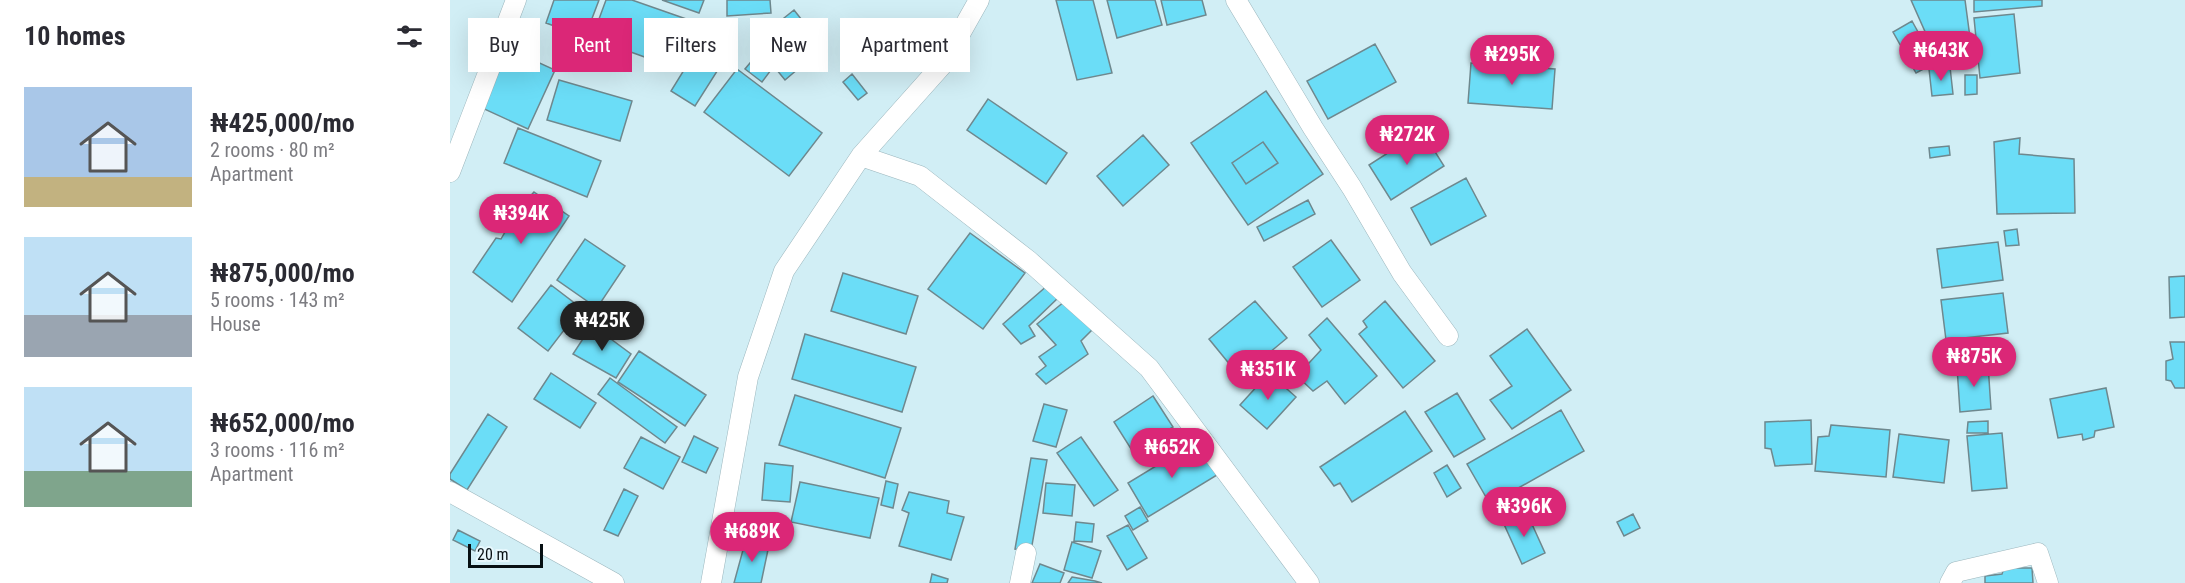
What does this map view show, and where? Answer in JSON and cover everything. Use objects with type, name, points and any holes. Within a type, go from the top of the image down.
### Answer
[{"type":"street","points":[[450,172],[516,0]]},
{"type":"street","points":[[711,583],[748,377],[784,271],[861,156],[943,64],[979,0]]},
{"type":"street","points":[[1236,0],[1402,273],[1448,336]]},
{"type":"street","points":[[861,156],[920,176],[1029,261],[1149,368],[1309,583]]},
{"type":"street","points":[[450,492],[614,583]]},
{"type":"street","points":[[1020,583],[1026,553]]},
{"type":"street","points":[[1950,583],[1956,572],[2038,553],[2048,583]]},
{"type":"building","points":[[554,0],[599,0],[592,18],[552,18],[552,25],[546,23]]},
{"type":"building","points":[[606,0],[632,0],[683,18],[644,18],[644,57],[632,52],[632,18],[599,18]]},
{"type":"building","points":[[662,0],[704,0],[699,13]]},
{"type":"building","points":[[727,0],[770,0],[771,13],[727,16]]},
{"type":"building","points":[[1056,0],[1093,0],[1112,73],[1077,80]]},
{"type":"building","points":[[1107,0],[1155,0],[1162,25],[1117,38]]},
{"type":"building","points":[[1161,0],[1202,0],[1206,15],[1167,25]]},
{"type":"building","points":[[1911,0],[1965,0],[1973,60],[1959,60],[1951,41],[1927,36]]},
{"type":"building","points":[[1974,0],[2042,0],[2042,6],[1974,12]]},
{"type":"building","points":[[794,10],[800,18],[784,18]]},
{"type":"building","points":[[2014,14],[2020,73],[1980,78],[1974,18]]},
{"type":"building","points":[[1912,21],[1935,63],[1916,73],[1893,32]]},
{"type":"building","points":[[1375,44],[1396,82],[1328,119],[1307,81]]},
{"type":"building","points":[[540,63],[554,72],[528,129],[482,108],[498,72],[540,72]]},
{"type":"building","points":[[750,63],[750,72],[770,72],[762,82],[745,69]]},
{"type":"building","points":[[1471,63],[1555,69],[1552,109],[1468,103]]},
{"type":"building","points":[[1950,67],[1953,94],[1932,96],[1929,69]]},
{"type":"building","points":[[738,70],[822,133],[789,176],[704,112]]},
{"type":"building","points":[[683,72],[717,72],[695,106],[671,91]]},
{"type":"building","points":[[778,72],[794,72],[785,80]]},
{"type":"building","points":[[852,74],[867,93],[858,100],[843,82]]},
{"type":"building","points":[[1965,75],[1977,75],[1977,94],[1965,95]]},
{"type":"building","points":[[559,80],[632,101],[620,141],[547,120]]},
{"type":"building","points":[[1266,91],[1323,174],[1248,225],[1191,143]],"holes":[[[1263,142],[1278,163],[1246,184],[1232,163]]]},
{"type":"building","points":[[988,99],[1067,153],[1046,184],[967,130]]},
{"type":"building","points":[[518,128],[601,161],[587,197],[504,163]]},
{"type":"building","points":[[1422,131],[1444,166],[1391,200],[1369,165]]},
{"type":"building","points":[[1143,135],[1169,165],[1123,206],[1097,176]]},
{"type":"building","points":[[2020,138],[2019,154],[2074,159],[2075,213],[1997,214],[1994,142]]},
{"type":"building","points":[[1263,142],[1278,163],[1246,184],[1232,163]]},
{"type":"building","points":[[1949,146],[1950,155],[1930,158],[1929,148]]},
{"type":"building","points":[[1466,178],[1486,216],[1431,245],[1411,208]]},
{"type":"building","points":[[534,192],[569,216],[512,302],[473,272],[496,238],[501,239],[509,225],[502,217],[515,197],[523,204]]},
{"type":"building","points":[[1308,200],[1315,214],[1264,241],[1257,227]]},
{"type":"building","points":[[2017,229],[2019,245],[2006,246],[2004,231]]},
{"type":"building","points":[[970,233],[1025,273],[983,329],[928,289]]},
{"type":"building","points":[[585,239],[625,266],[597,308],[557,280]]},
{"type":"building","points":[[1331,240],[1360,280],[1322,307],[1293,267]]},
{"type":"building","points":[[1998,242],[2003,280],[1942,288],[1937,249]]},
{"type":"building","points":[[843,273],[918,296],[906,334],[831,311]]},
{"type":"building","points":[[2185,276],[2185,317],[2170,318],[2169,277]]},
{"type":"building","points":[[551,285],[581,308],[548,351],[518,328]]},
{"type":"building","points":[[1048,285],[1059,297],[1029,326],[1035,336],[1021,344],[1003,324]]},
{"type":"building","points":[[2003,293],[2008,333],[1946,340],[1941,300]]},
{"type":"building","points":[[1070,297],[1095,327],[1081,341],[1088,354],[1046,384],[1036,374],[1046,366],[1039,357],[1056,345],[1037,324]]},
{"type":"building","points":[[1255,301],[1287,338],[1240,377],[1209,339]]},
{"type":"building","points":[[1385,301],[1435,361],[1403,388],[1359,334],[1367,327],[1363,321]]},
{"type":"building","points":[[1327,318],[1377,376],[1345,404],[1327,381],[1313,391],[1297,376],[1321,350],[1309,335]]},
{"type":"building","points":[[592,325],[631,354],[616,378],[573,354]]},
{"type":"building","points":[[1527,329],[1571,390],[1512,429],[1490,400],[1512,386],[1490,356]]},
{"type":"building","points":[[805,334],[916,367],[902,412],[792,379]]},
{"type":"building","points":[[2170,342],[2185,342],[2185,388],[2175,388],[2171,381],[2166,380],[2166,361],[2173,359]]},
{"type":"building","points":[[639,351],[706,395],[685,426],[618,382]]},
{"type":"building","points":[[1988,364],[1991,409],[1960,412],[1957,367]]},
{"type":"building","points":[[551,373],[596,403],[580,428],[534,399]]},
{"type":"building","points":[[1269,373],[1296,397],[1267,429],[1240,405]]},
{"type":"building","points":[[610,378],[677,427],[665,443],[598,394]]},
{"type":"building","points":[[2106,388],[2114,427],[2095,431],[2094,437],[2083,440],[2082,434],[2058,438],[2050,399]]},
{"type":"building","points":[[1457,393],[1485,439],[1454,457],[1425,412]]},
{"type":"building","points":[[795,395],[901,428],[885,478],[779,445]]},
{"type":"building","points":[[1153,396],[1173,427],[1133,452],[1114,422]]},
{"type":"building","points":[[1044,404],[1067,410],[1056,447],[1033,441]]},
{"type":"building","points":[[1561,410],[1584,451],[1490,504],[1467,464]]},
{"type":"building","points":[[1405,411],[1432,451],[1352,502],[1340,483],[1334,486],[1320,467]]},
{"type":"building","points":[[488,414],[507,427],[467,490],[450,479],[450,474]]},
{"type":"building","points":[[1811,420],[1812,464],[1775,466],[1771,449],[1765,448],[1765,422]]},
{"type":"building","points":[[1988,421],[1988,433],[1967,433],[1968,422]]},
{"type":"building","points":[[1831,425],[1890,430],[1886,477],[1815,471],[1818,437],[1829,436]]},
{"type":"building","points":[[2002,433],[2007,488],[1972,491],[1967,436]]},
{"type":"building","points":[[1899,434],[1949,440],[1944,483],[1893,477]]},
{"type":"building","points":[[694,436],[718,448],[706,473],[682,462]]},
{"type":"building","points":[[641,437],[680,457],[663,489],[624,468]]},
{"type":"building","points":[[1081,437],[1118,490],[1094,506],[1057,453]]},
{"type":"building","points":[[1197,441],[1217,475],[1148,517],[1128,483]]},
{"type":"building","points":[[1031,458],[1047,460],[1031,551],[1015,549]]},
{"type":"building","points":[[765,463],[793,466],[790,502],[762,500]]},
{"type":"building","points":[[1447,465],[1461,488],[1447,497],[1434,473]]},
{"type":"building","points":[[886,481],[898,484],[893,508],[881,505]]},
{"type":"building","points":[[800,482],[879,498],[870,538],[791,522]]},
{"type":"building","points":[[1046,483],[1075,485],[1072,516],[1043,513]]},
{"type":"building","points":[[624,489],[638,496],[618,536],[604,530]]},
{"type":"building","points":[[909,492],[949,501],[947,513],[964,517],[951,560],[899,546],[909,513],[902,510]]},
{"type":"building","points":[[1140,507],[1148,521],[1133,530],[1125,516]]},
{"type":"building","points":[[1526,511],[1545,553],[1522,564],[1503,522]]},
{"type":"building","points":[[1633,514],[1640,528],[1624,536],[1617,522]]},
{"type":"building","points":[[1076,522],[1094,524],[1092,542],[1074,541]]},
{"type":"building","points":[[1128,525],[1147,558],[1127,570],[1107,536]]},
{"type":"building","points":[[458,530],[480,541],[475,551],[453,540]]},
{"type":"building","points":[[746,539],[769,545],[761,583],[734,583]]},
{"type":"building","points":[[1072,542],[1101,551],[1092,578],[1064,570]]},
{"type":"building","points":[[1040,564],[1064,573],[1060,583],[1032,583]]},
{"type":"building","points":[[2004,568],[2032,568],[2033,583],[1985,583],[1985,576],[2002,574]]},
{"type":"building","points":[[932,574],[948,579],[947,583],[930,583]]},
{"type":"building","points":[[1072,577],[1095,581],[1102,583],[1068,583]]}]
